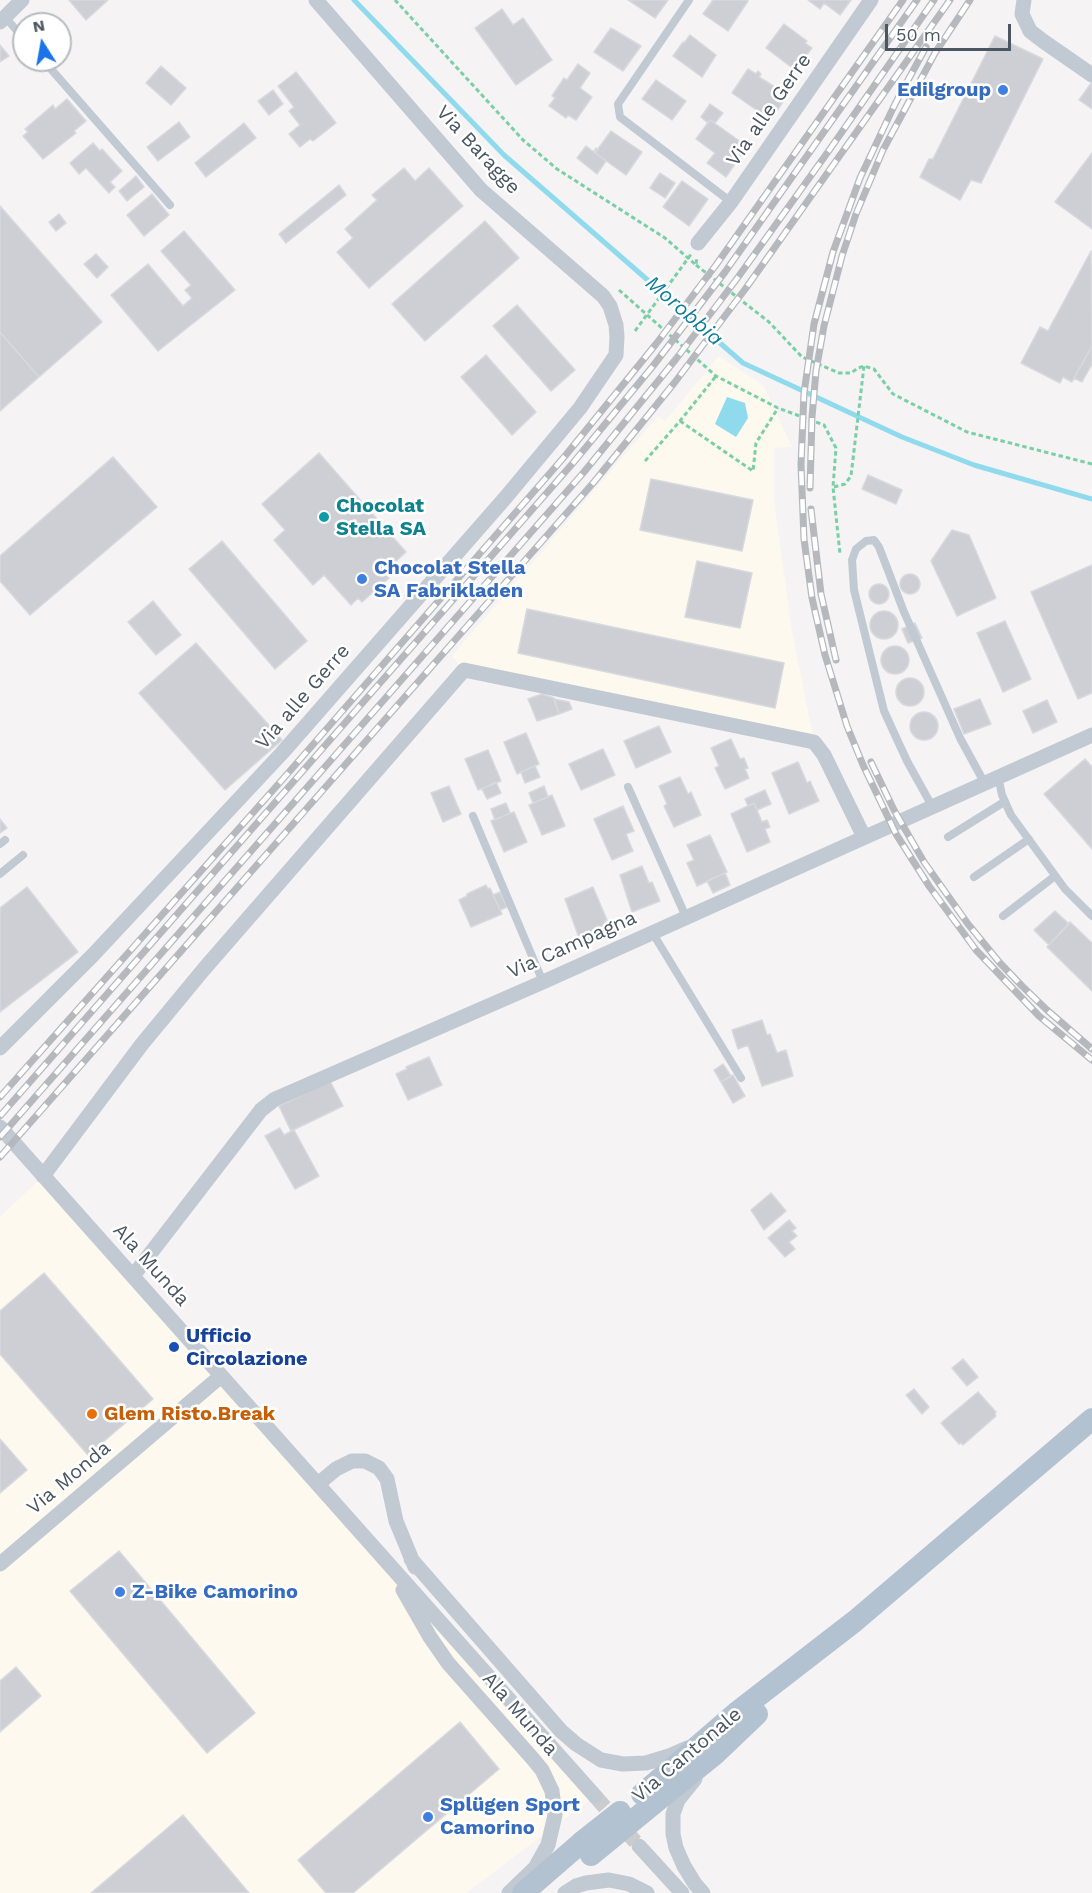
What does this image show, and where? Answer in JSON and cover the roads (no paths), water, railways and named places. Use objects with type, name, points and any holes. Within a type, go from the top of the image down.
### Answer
[{"type":"main road","name":"Via Cantonale","points":[[523,1893],[587,1849],[647,1800],[710,1747],[736,1713],[855,1621],[1092,1419]]},
{"type":"main road","name":"Via Cantonale","points":[[546,1893],[587,1849]]},
{"type":"street","points":[[3,20],[22,0]]},
{"type":"street","name":"Via Baragge","points":[[316,0],[481,190],[603,297],[610,306],[617,337],[616,355]]},
{"type":"street","name":"Via alle Gerre","points":[[695,248],[731,201],[871,0]]},
{"type":"street","points":[[1024,0],[1022,14],[1030,31],[1092,75]]},
{"type":"street","name":"Via alle Gerre","points":[[0,1048],[93,955],[282,753],[506,497],[580,408],[616,355]]},
{"type":"street","points":[[43,1176],[142,1044],[204,969],[464,670],[814,742],[824,754],[864,837]]},
{"type":"street","name":"Via Campagna","points":[[132,1276],[268,1104],[275,1100],[1092,735]]},
{"type":"street","name":"Ala Munda","points":[[0,1127],[596,1796]]},
{"type":"street","name":"Via Monda","points":[[0,1564],[221,1376]]},
{"type":"street","name":"Ala Munda","points":[[318,1484],[336,1469],[352,1461],[365,1461],[379,1467],[387,1479],[396,1521],[411,1559],[442,1624]]},
{"type":"street","name":"Ala Munda","points":[[411,1559],[561,1731],[592,1755],[601,1760],[623,1764],[646,1763],[710,1747]]},
{"type":"street","name":"Ala Munda","points":[[390,1567],[430,1637],[448,1663],[538,1764],[549,1782],[555,1815],[548,1845],[535,1868],[509,1893]]},
{"type":"street","points":[[703,1893],[684,1866],[676,1848],[673,1814],[678,1800],[710,1747]]},
{"type":"street","points":[[639,1846],[682,1893]]},
{"type":"street","points":[[566,1893],[586,1883],[609,1880],[629,1884],[647,1893]]},
{"type":"lane","points":[[689,0],[618,104],[620,117],[731,201]]},
{"type":"lane","points":[[53,72],[170,206]]},
{"type":"lane","points":[[932,806],[907,761],[884,711],[854,590],[852,560],[856,549],[866,541],[874,540],[879,547],[904,612],[960,738],[991,779],[1011,815],[1055,876],[1091,914]]},
{"type":"lane","points":[[628,787],[686,917]]},
{"type":"lane","points":[[948,837],[1004,802]]},
{"type":"lane","points":[[473,816],[543,982]]},
{"type":"lane","points":[[974,877],[1029,839]]},
{"type":"lane","points":[[0,874],[22,855]]},
{"type":"lane","points":[[1003,916],[1055,876]]},
{"type":"lane","points":[[652,932],[741,1078]]},
{"type":"water","points":[[727,397],[745,403],[748,418],[736,437],[715,424]]},
{"type":"waterway","name":"Morobbia","points":[[354,0],[504,155],[743,363],[902,437],[974,465],[1092,499]]},
{"type":"tunnel","points":[[595,1796],[639,1846]]},
{"type":"railway","points":[[0,1097],[282,780],[565,456],[656,344],[716,265],[903,0]]},
{"type":"railway","points":[[0,1116],[573,463],[653,366],[725,272],[917,0]]},
{"type":"railway","points":[[0,1137],[584,472],[676,359],[736,280],[934,0]]},
{"type":"railway","points":[[0,1157],[594,482],[675,382],[746,288],[950,0]]},
{"type":"railway","points":[[810,488],[816,371],[824,326],[842,256],[856,214],[883,150],[935,53],[970,0]]},
{"type":"railway","points":[[926,47],[895,104],[860,178],[833,252],[814,324],[804,393],[801,465],[804,539],[812,598],[825,655],[847,726],[896,834],[929,886],[976,950],[1039,1016],[1092,1060]]},
{"type":"railway","points":[[811,509],[821,594],[836,660]]},
{"type":"railway","points":[[871,762],[894,810],[924,862],[968,924],[1022,986],[1092,1049]]},
{"type":"place","name":"Edilgroup","points":[[1003,90]]},
{"type":"place","name":"Chocolat Stella SA","points":[[324,517]]},
{"type":"place","name":"Chocolat Stella SA Fabrikladen","points":[[362,579]]},
{"type":"place","name":"Ufficio Circolazione","points":[[174,1347]]},
{"type":"place","name":"Glem Risto.Break","points":[[92,1414]]},
{"type":"place","name":"Z-Bike Camorino","points":[[120,1592]]},
{"type":"place","name":"Splügen Sport Camorino","points":[[428,1817]]}]
